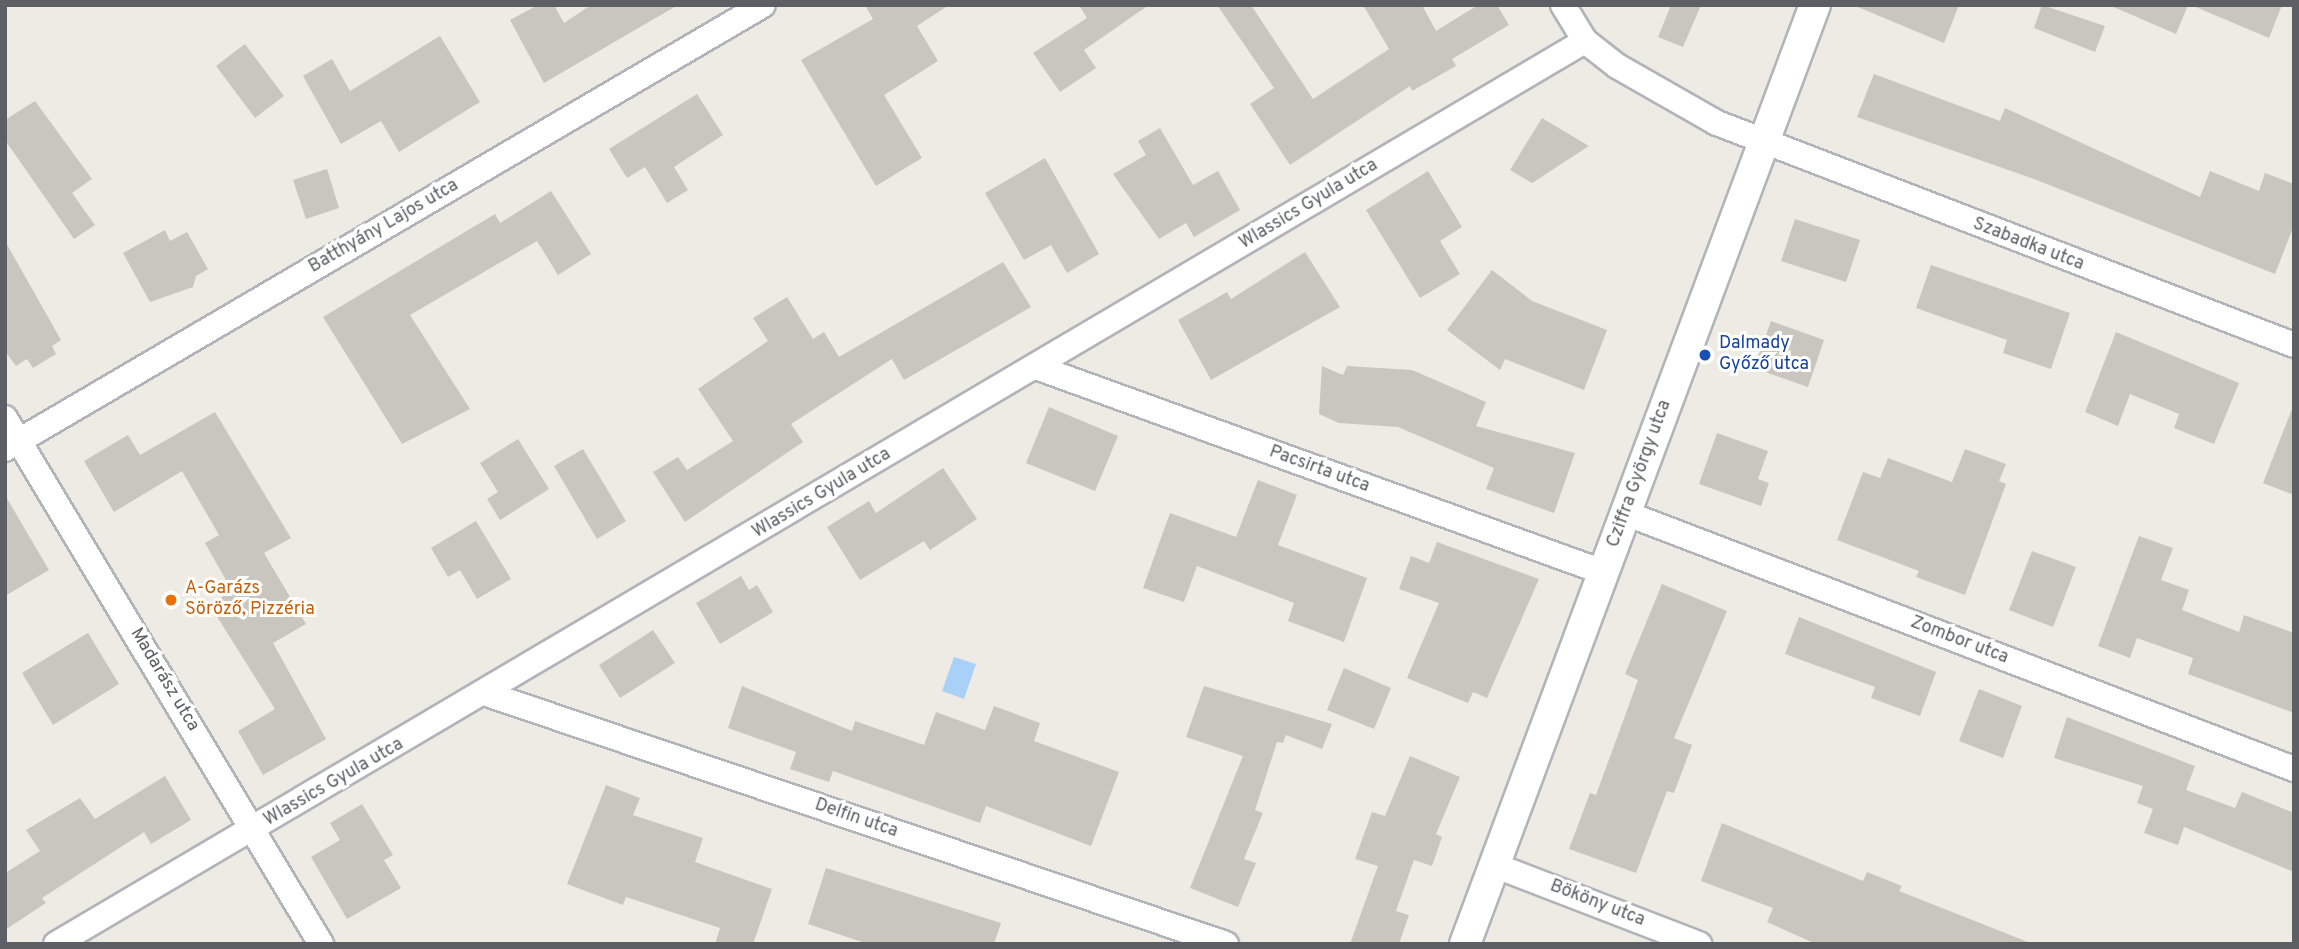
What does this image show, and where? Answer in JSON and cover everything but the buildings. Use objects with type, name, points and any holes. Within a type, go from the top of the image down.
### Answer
[{"type":"street","name":"Batthyány Lajos utca","points":[[12,445],[763,5]]},
{"type":"street","points":[[1563,5],[1585,41],[1617,66],[1763,144]]},
{"type":"street","name":"Cziffra György utca","points":[[1465,944],[1815,5]]},
{"type":"street","name":"Wlassics Gyula utca","points":[[56,944],[487,694],[1585,41]]},
{"type":"street","name":"Szabadka utca","points":[[1763,144],[2294,345]]},
{"type":"street","name":"Pacsirta utca","points":[[1035,367],[1603,572]]},
{"type":"street","name":"Madarász utca","points":[[5,418],[12,445],[254,828],[321,944]]},
{"type":"street","name":"Zombor utca","points":[[1625,513],[2294,769]]},
{"type":"street","name":"Delfin utca","points":[[487,694],[1226,944]]},
{"type":"street","name":"Bököny utca","points":[[1494,865],[1699,944]]},
{"type":"water","points":[[954,657],[976,664],[964,699],[942,691]]},
{"type":"place","name":"Dalmady Győző utca","points":[[1705,355]]},
{"type":"place","name":"A-Garázs Söröző, Pizzéria","points":[[171,600]]}]
